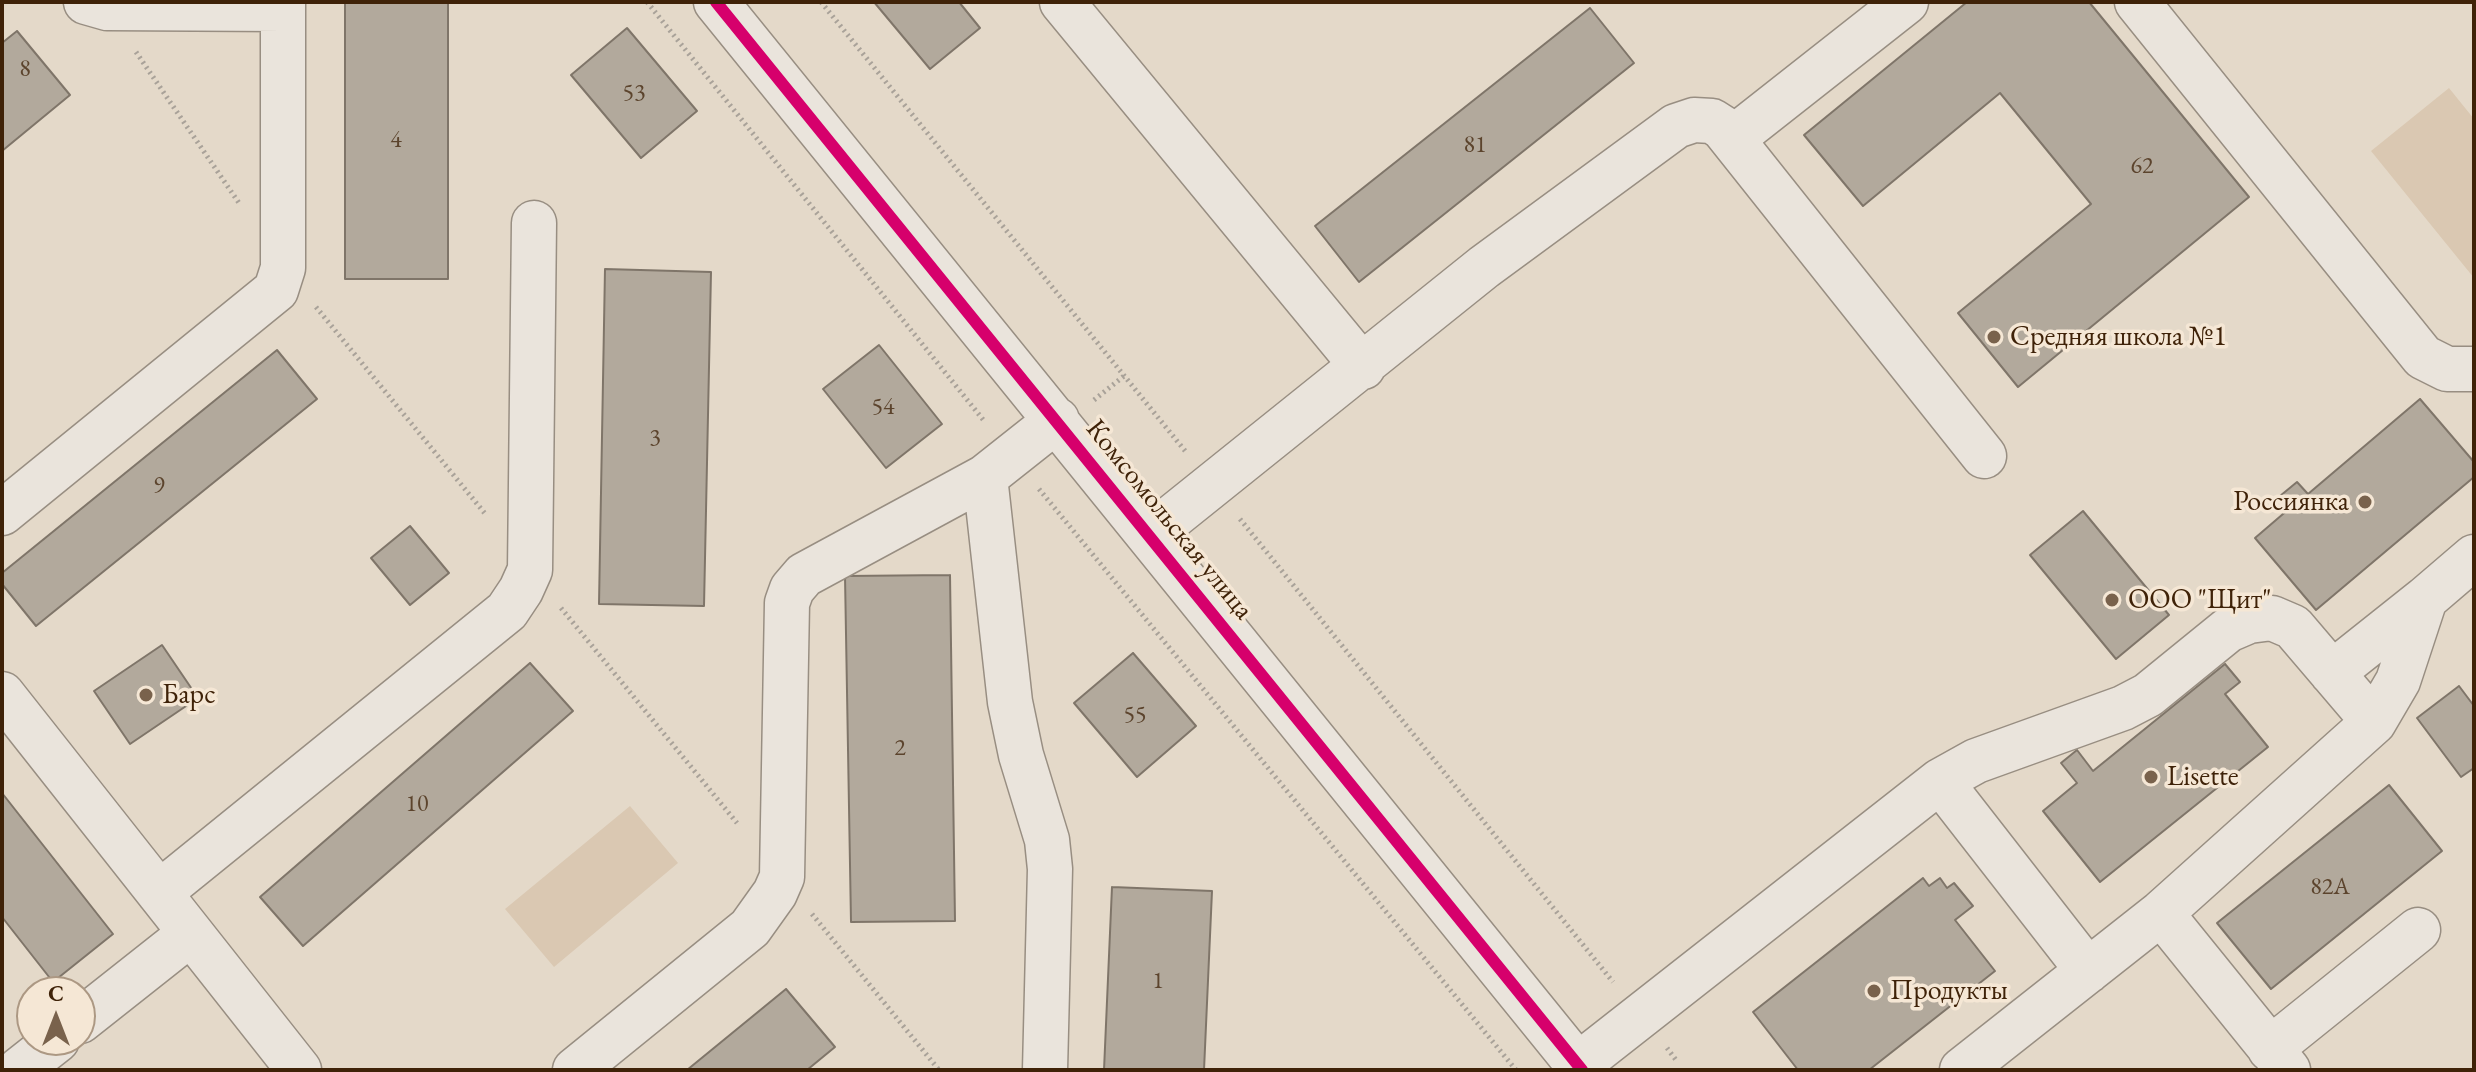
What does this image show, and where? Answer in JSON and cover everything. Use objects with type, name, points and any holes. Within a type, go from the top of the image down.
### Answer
[{"type":"street","points":[[2,513],[276,290],[283,268],[282,6],[107,8],[86,2]]},
{"type":"street","name":"Комсомольская улица","points":[[716,2],[1580,1068]]},
{"type":"street","points":[[1062,2],[1363,367]]},
{"type":"street","points":[[1732,139],[1906,2]]},
{"type":"street","points":[[2137,2],[2423,357],[2447,369],[2474,369]]},
{"type":"street","points":[[1150,535],[1484,267],[1676,126],[1694,120],[1712,121],[1732,139],[1984,456]]},
{"type":"street","points":[[159,893],[507,611],[521,590],[530,570],[534,223]]},
{"type":"street","points":[[575,1070],[750,928],[775,893],[782,877],[787,603],[792,589],[804,575],[998,466],[1057,420]]},
{"type":"street","points":[[998,466],[1010,702],[1021,755],[1047,840],[1050,869],[1045,1070]]},
{"type":"street","points":[[2332,673],[2474,557]]},
{"type":"street","points":[[1962,1070],[2161,913],[2374,722],[2398,681],[2425,599]]},
{"type":"street","points":[[1580,1068],[1640,1016],[1940,781],[1976,761],[2123,708],[2148,695],[2228,630],[2249,621],[2272,618],[2293,627],[2374,722]]},
{"type":"street","points":[[2,694],[299,1070]]},
{"type":"street","points":[[1940,781],[2088,971]]},
{"type":"street","points":[[2161,913],[2279,1059],[2418,930]]},
{"type":"street","points":[[96,1008],[190,934]]},
{"type":"street","points":[[19,1070],[37,1056]]},
{"type":"path","points":[[647,2],[998,466],[1516,1070]]},
{"type":"path","points":[[821,2],[1676,1060]]},
{"type":"shaded area","points":[[2449,88],[2474,119],[2474,278],[2371,151]]},
{"type":"shaded area","points":[[630,806],[678,863],[554,967],[505,909]]},
{"type":"building","points":[[345,2],[448,2],[448,279],[345,279]]},
{"type":"building","points":[[874,2],[959,2],[980,28],[930,69]]},
{"type":"building","points":[[1967,2],[2089,2],[2249,197],[2018,387],[1958,313],[2091,204],[2000,93],[1863,206],[1804,135]]},
{"type":"building","points":[[1590,8],[1634,63],[1359,282],[1315,226]]},
{"type":"building","points":[[627,28],[697,111],[641,158],[571,75]]},
{"type":"building","points":[[17,31],[70,95],[2,151],[2,43]]},
{"type":"building","points":[[605,269],[711,272],[704,606],[599,604]]},
{"type":"building","points":[[879,345],[942,424],[886,468],[823,389]]},
{"type":"building","points":[[277,350],[317,399],[36,626],[2,584],[2,573]]},
{"type":"building","name":"Россиянка","points":[[2420,399],[2474,462],[2474,477],[2316,610],[2255,538],[2290,508],[2280,496],[2297,482],[2308,494]]},
{"type":"building","name":"ООО \"Щит\"","points":[[2083,511],[2169,615],[2116,659],[2030,555]]},
{"type":"building","points":[[410,526],[449,573],[410,605],[371,558]]},
{"type":"building","points":[[950,575],[955,921],[851,922],[845,576]]},
{"type":"building","name":"Барс","points":[[162,645],[198,698],[130,744],[94,691]]},
{"type":"building","points":[[1133,653],[1196,726],[1137,777],[1074,703]]},
{"type":"building","points":[[530,663],[573,711],[303,946],[260,897]]},
{"type":"building","name":"Lisette","points":[[2225,664],[2240,682],[2225,694],[2268,747],[2100,882],[2043,811],[2077,783],[2061,763],[2077,750],[2093,771]]},
{"type":"building","points":[[2459,686],[2474,706],[2474,768],[2461,777],[2417,718]]},
{"type":"building","points":[[2389,785],[2442,851],[2271,989],[2217,923]]},
{"type":"building","points":[[2,793],[113,934],[60,976],[48,976],[2,917]]},
{"type":"building","name":"Продукты","points":[[1923,878],[1929,886],[1940,878],[1947,888],[1954,883],[1973,906],[1955,920],[1995,971],[1869,1070],[1798,1070],[1753,1012]]},
{"type":"building","points":[[1112,887],[1212,891],[1204,1070],[1104,1070]]},
{"type":"building","points":[[786,989],[835,1047],[807,1070],[687,1070]]},
{"type":"cycle path","points":[[716,2],[1582,1070]]},
{"type":"place","name":"Средняя школа №1","points":[[1994,337]]},
{"type":"place","name":"Россиянка","points":[[2365,502]]},
{"type":"place","name":"ООО \"Щит\"","points":[[2112,600]]},
{"type":"place","name":"Барс","points":[[146,695]]},
{"type":"place","name":"Lisette","points":[[2151,777]]},
{"type":"place","name":"Продукты","points":[[1874,991]]}]
